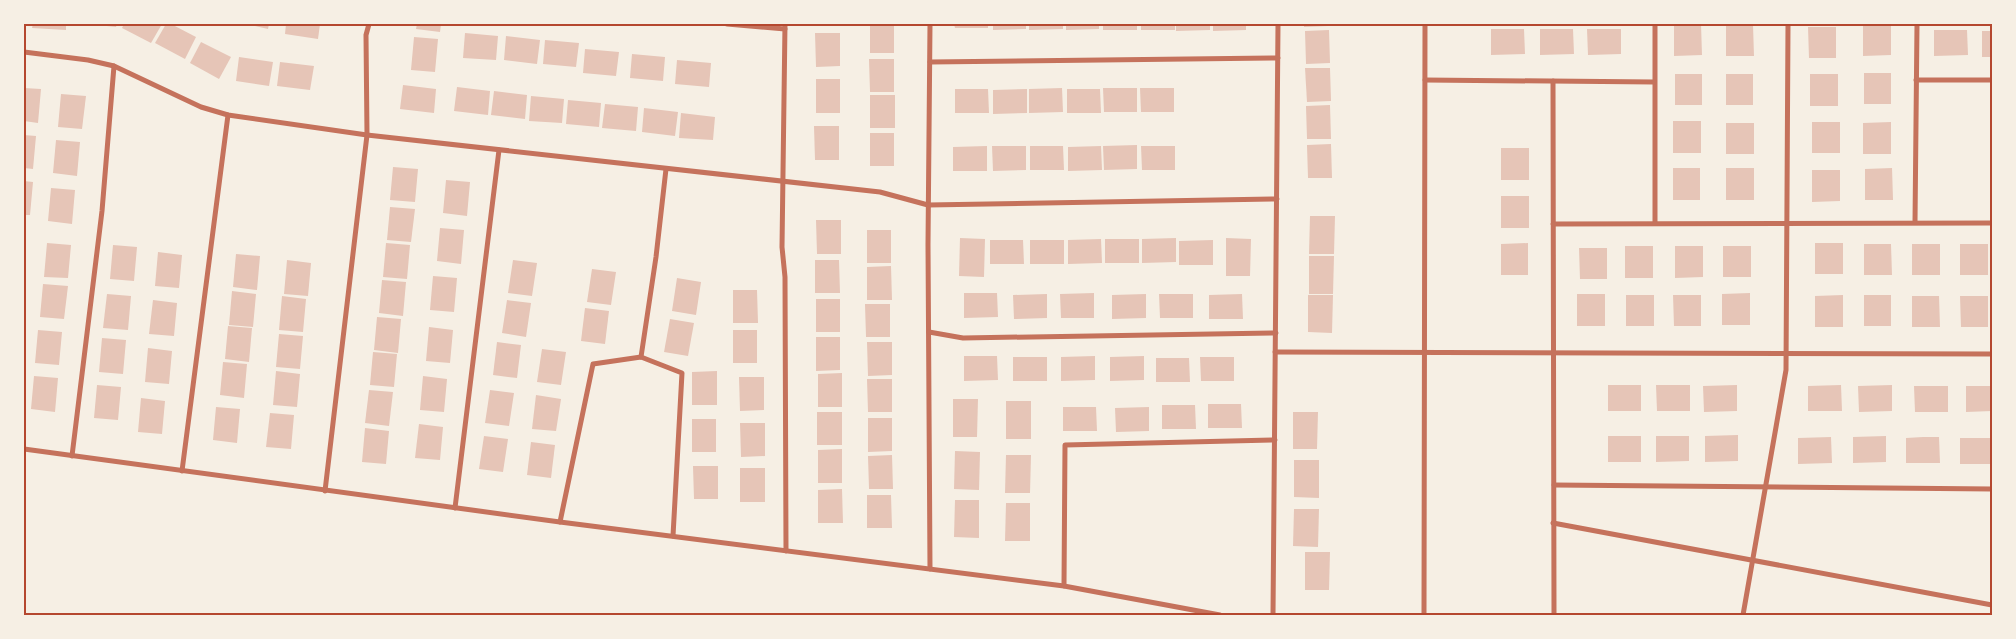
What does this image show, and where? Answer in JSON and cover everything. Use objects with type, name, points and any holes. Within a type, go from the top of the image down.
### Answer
[{"type":"street","points":[[728,24],[785,26],[785,182],[782,247],[785,287],[786,551]]},
{"type":"street","points":[[930,24],[928,205],[930,569]]},
{"type":"street","points":[[1273,615],[1278,24]]},
{"type":"street","points":[[1424,615],[1425,24]]},
{"type":"street","points":[[1654,24],[1655,223]]},
{"type":"street","points":[[1743,615],[1787,354],[1788,24]]},
{"type":"street","points":[[1915,222],[1917,24]]},
{"type":"street","points":[[325,491],[367,135],[366,25]]},
{"type":"street","points":[[24,52],[88,60],[114,66],[200,107],[228,115],[367,135],[880,192],[928,205],[1277,199]]},
{"type":"street","points":[[930,62],[1278,58]]},
{"type":"street","points":[[72,456],[102,211],[114,66]]},
{"type":"street","points":[[1425,80],[1654,82]]},
{"type":"street","points":[[1916,80],[1992,80]]},
{"type":"street","points":[[1552,82],[1554,615]]},
{"type":"street","points":[[182,471],[228,115]]},
{"type":"street","points":[[455,508],[499,150]]},
{"type":"street","points":[[641,357],[656,256],[666,169]]},
{"type":"street","points":[[1553,224],[1992,222]]},
{"type":"street","points":[[929,332],[963,338],[1276,333]]},
{"type":"street","points":[[1275,352],[1992,354]]},
{"type":"street","points":[[560,522],[593,364],[641,357],[682,373],[673,536]]},
{"type":"street","points":[[1064,586],[1065,445],[1275,440]]},
{"type":"street","points":[[24,449],[560,522],[1064,586],[1220,615]]},
{"type":"street","points":[[1554,485],[1992,489]]},
{"type":"street","points":[[1554,524],[1992,605]]},
{"type":"building","points":[[33,24],[66,24],[66,30],[32,28]]},
{"type":"building","points":[[88,24],[117,24],[116,27]]},
{"type":"building","points":[[124,24],[162,24],[151,43],[122,28]]},
{"type":"building","points":[[166,24],[171,24],[196,37],[185,59],[155,43]]},
{"type":"building","points":[[247,24],[269,24],[268,29]]},
{"type":"building","points":[[286,24],[320,24],[318,39],[285,34]]},
{"type":"building","points":[[417,24],[441,24],[440,32],[416,29]]},
{"type":"building","points":[[870,24],[894,24],[894,53],[870,53]]},
{"type":"building","points":[[954,24],[988,24],[988,28],[955,28]]},
{"type":"building","points":[[993,24],[1026,24],[1026,29],[993,30]]},
{"type":"building","points":[[1029,24],[1063,24],[1063,29],[1029,30]]},
{"type":"building","points":[[1066,24],[1099,24],[1099,29],[1066,30]]},
{"type":"building","points":[[1103,24],[1137,24],[1137,30],[1103,30]]},
{"type":"building","points":[[1141,24],[1175,24],[1175,30],[1141,30]]},
{"type":"building","points":[[1176,24],[1210,24],[1210,30],[1176,31]]},
{"type":"building","points":[[1213,24],[1246,24],[1246,30],[1213,31]]},
{"type":"building","points":[[1304,24],[1328,24],[1328,26],[1304,27]]},
{"type":"building","points":[[1674,24],[1701,24],[1702,55],[1674,56]]},
{"type":"building","points":[[1891,24],[1891,55],[1863,56],[1863,25]]},
{"type":"building","points":[[1726,25],[1753,25],[1754,56],[1726,56]]},
{"type":"building","points":[[1808,27],[1836,27],[1836,58],[1809,58]]},
{"type":"building","points":[[1491,29],[1524,29],[1525,54],[1491,55]]},
{"type":"building","points":[[1540,29],[1573,29],[1574,54],[1540,55]]},
{"type":"building","points":[[1587,29],[1621,29],[1621,54],[1588,55]]},
{"type":"building","points":[[1329,30],[1330,63],[1306,64],[1305,31]]},
{"type":"building","points":[[1934,30],[1967,30],[1968,55],[1934,56]]},
{"type":"building","points":[[1982,31],[1992,31],[1992,57],[1982,57]]},
{"type":"building","points":[[465,33],[498,36],[496,60],[463,58]]},
{"type":"building","points":[[815,33],[840,33],[840,66],[816,67]]},
{"type":"building","points":[[506,36],[540,40],[537,64],[504,60]]},
{"type":"building","points":[[414,37],[438,39],[435,72],[411,70]]},
{"type":"building","points":[[545,40],[579,43],[576,67],[543,64]]},
{"type":"building","points":[[201,42],[231,57],[219,79],[190,63]]},
{"type":"building","points":[[585,49],[619,52],[616,76],[583,73]]},
{"type":"building","points":[[632,54],[665,57],[663,81],[630,78]]},
{"type":"building","points":[[239,57],[273,62],[269,86],[236,81]]},
{"type":"building","points":[[869,59],[894,59],[894,92],[870,92]]},
{"type":"building","points":[[677,60],[711,63],[709,87],[675,84]]},
{"type":"building","points":[[280,62],[314,66],[310,90],[277,86]]},
{"type":"building","points":[[1305,68],[1330,68],[1331,101],[1307,102]]},
{"type":"building","points":[[1864,73],[1891,73],[1891,104],[1864,104]]},
{"type":"building","points":[[1675,74],[1702,74],[1702,105],[1675,105]]},
{"type":"building","points":[[1726,74],[1753,74],[1753,105],[1726,105]]},
{"type":"building","points":[[1810,74],[1838,74],[1838,106],[1810,106]]},
{"type":"building","points":[[816,79],[840,79],[840,113],[816,113]]},
{"type":"building","points":[[403,85],[436,89],[434,113],[400,109]]},
{"type":"building","points":[[457,87],[490,91],[488,115],[454,111]]},
{"type":"building","points":[[24,88],[41,89],[38,123],[24,121]]},
{"type":"building","points":[[1062,88],[1063,112],[1029,113],[1029,89]]},
{"type":"building","points":[[1103,88],[1137,88],[1137,112],[1104,112]]},
{"type":"building","points":[[1140,88],[1174,88],[1174,112],[1141,112]]},
{"type":"building","points":[[955,89],[988,89],[989,113],[955,113]]},
{"type":"building","points":[[1027,89],[1027,113],[993,114],[993,90]]},
{"type":"building","points":[[1067,89],[1100,89],[1101,113],[1067,113]]},
{"type":"building","points":[[494,91],[527,95],[525,119],[491,115]]},
{"type":"building","points":[[61,94],[86,96],[82,129],[58,127]]},
{"type":"building","points":[[870,95],[895,95],[895,128],[870,128]]},
{"type":"building","points":[[531,96],[564,99],[562,123],[529,121]]},
{"type":"building","points":[[568,100],[601,103],[599,127],[566,124]]},
{"type":"building","points":[[605,104],[638,107],[636,131],[602,128]]},
{"type":"building","points":[[1330,105],[1331,139],[1307,139],[1306,106]]},
{"type":"building","points":[[644,108],[678,112],[675,136],[642,132]]},
{"type":"building","points":[[681,113],[715,117],[713,140],[679,138]]},
{"type":"building","points":[[1673,121],[1701,121],[1701,153],[1673,153]]},
{"type":"building","points":[[1812,122],[1840,122],[1840,153],[1812,153]]},
{"type":"building","points":[[1891,122],[1891,154],[1863,154],[1863,123]]},
{"type":"building","points":[[1726,123],[1754,123],[1754,154],[1726,154]]},
{"type":"building","points":[[814,126],[839,126],[839,160],[815,160]]},
{"type":"building","points":[[870,133],[894,133],[894,166],[870,166]]},
{"type":"building","points":[[24,135],[36,136],[33,169],[24,168]]},
{"type":"building","points":[[56,140],[80,142],[77,176],[53,173]]},
{"type":"building","points":[[1331,144],[1332,178],[1308,178],[1307,145]]},
{"type":"building","points":[[1137,145],[1137,169],[1104,170],[1103,146]]},
{"type":"building","points":[[987,146],[987,171],[953,171],[953,147]]},
{"type":"building","points":[[992,146],[1026,146],[1026,170],[993,171]]},
{"type":"building","points":[[1030,146],[1063,146],[1064,170],[1030,170]]},
{"type":"building","points":[[1101,146],[1102,170],[1068,171],[1068,147]]},
{"type":"building","points":[[1141,146],[1175,146],[1175,170],[1142,170]]},
{"type":"building","points":[[1501,148],[1529,148],[1529,180],[1501,180]]},
{"type":"building","points":[[393,167],[418,169],[415,202],[390,200]]},
{"type":"building","points":[[1673,168],[1700,168],[1700,200],[1673,200]]},
{"type":"building","points":[[1726,168],[1754,168],[1754,200],[1726,200]]},
{"type":"building","points":[[1892,168],[1893,200],[1865,200],[1865,169]]},
{"type":"building","points":[[1812,170],[1840,170],[1840,201],[1812,202]]},
{"type":"building","points":[[446,180],[470,182],[467,216],[443,213]]},
{"type":"building","points":[[24,181],[33,182],[30,215],[24,215]]},
{"type":"building","points":[[51,188],[75,190],[72,224],[48,221]]},
{"type":"building","points":[[1501,196],[1529,196],[1529,228],[1501,228]]},
{"type":"building","points":[[390,207],[415,209],[411,242],[387,240]]},
{"type":"building","points":[[1310,216],[1335,216],[1334,254],[1309,254]]},
{"type":"building","points":[[816,220],[841,220],[841,254],[817,254]]},
{"type":"building","points":[[440,228],[464,230],[461,264],[437,261]]},
{"type":"building","points":[[867,230],[891,230],[891,263],[867,263]]},
{"type":"building","points":[[960,238],[985,239],[984,277],[959,276]]},
{"type":"building","points":[[1176,238],[1176,262],[1142,263],[1142,239]]},
{"type":"building","points":[[1226,238],[1251,239],[1250,276],[1226,276]]},
{"type":"building","points":[[1101,239],[1102,263],[1068,264],[1068,240]]},
{"type":"building","points":[[1105,239],[1139,239],[1139,263],[1105,263]]},
{"type":"building","points":[[990,240],[1023,240],[1024,264],[990,264]]},
{"type":"building","points":[[1030,240],[1064,240],[1064,264],[1030,264]]},
{"type":"building","points":[[1213,240],[1213,265],[1179,265],[1179,241]]},
{"type":"building","points":[[47,243],[71,245],[68,278],[44,277]]},
{"type":"building","points":[[386,243],[410,245],[407,279],[383,277]]},
{"type":"building","points":[[1528,243],[1528,275],[1501,275],[1501,244]]},
{"type":"building","points":[[1815,243],[1843,243],[1843,274],[1815,274]]},
{"type":"building","points":[[1864,244],[1891,244],[1892,275],[1864,275]]},
{"type":"building","points":[[1912,244],[1940,244],[1940,275],[1912,275]]},
{"type":"building","points":[[1960,244],[1988,244],[1988,275],[1960,275]]},
{"type":"building","points":[[113,245],[137,247],[134,281],[110,279]]},
{"type":"building","points":[[1625,246],[1653,246],[1653,278],[1625,278]]},
{"type":"building","points":[[1675,246],[1703,246],[1703,277],[1675,278]]},
{"type":"building","points":[[1723,246],[1751,246],[1751,277],[1723,277]]},
{"type":"building","points":[[1579,248],[1607,248],[1607,279],[1580,279]]},
{"type":"building","points":[[158,252],[182,255],[179,288],[155,286]]},
{"type":"building","points":[[236,254],[260,256],[257,290],[233,287]]},
{"type":"building","points":[[1309,256],[1334,256],[1333,294],[1309,294]]},
{"type":"building","points":[[287,260],[311,263],[308,296],[284,294]]},
{"type":"building","points":[[513,260],[537,263],[532,296],[508,293]]},
{"type":"building","points":[[815,260],[839,260],[840,293],[815,293]]},
{"type":"building","points":[[891,266],[892,300],[867,300],[867,267]]},
{"type":"building","points":[[592,269],[616,272],[611,305],[587,302]]},
{"type":"building","points":[[433,276],[457,278],[454,312],[430,310]]},
{"type":"building","points":[[677,278],[701,282],[696,315],[672,311]]},
{"type":"building","points":[[382,280],[406,282],[403,316],[379,313]]},
{"type":"building","points":[[43,284],[68,286],[64,319],[40,317]]},
{"type":"building","points":[[733,290],[757,290],[758,323],[733,323]]},
{"type":"building","points":[[232,291],[256,294],[253,327],[229,325]]},
{"type":"building","points":[[964,293],[997,293],[998,317],[964,318]]},
{"type":"building","points":[[1094,293],[1094,318],[1061,318],[1060,294]]},
{"type":"building","points":[[1750,293],[1750,325],[1722,325],[1722,294]]},
{"type":"building","points":[[107,294],[131,296],[128,330],[103,328]]},
{"type":"building","points":[[1047,294],[1047,318],[1014,319],[1013,295]]},
{"type":"building","points":[[1146,294],[1146,318],[1112,319],[1112,295]]},
{"type":"building","points":[[1159,294],[1193,294],[1193,318],[1160,318]]},
{"type":"building","points":[[1242,294],[1243,319],[1209,319],[1209,295]]},
{"type":"building","points":[[1577,294],[1605,294],[1605,326],[1577,326]]},
{"type":"building","points":[[1308,295],[1333,295],[1332,333],[1308,332]]},
{"type":"building","points":[[1626,295],[1654,295],[1654,326],[1626,326]]},
{"type":"building","points":[[1673,295],[1701,295],[1701,326],[1674,326]]},
{"type":"building","points":[[1843,295],[1843,327],[1815,327],[1815,296]]},
{"type":"building","points":[[1864,295],[1891,295],[1891,326],[1864,326]]},
{"type":"building","points":[[282,296],[306,299],[303,332],[279,330]]},
{"type":"building","points":[[1912,296],[1939,296],[1940,327],[1912,327]]},
{"type":"building","points":[[1960,296],[1988,296],[1988,327],[1961,327]]},
{"type":"building","points":[[816,299],[840,299],[840,332],[816,332]]},
{"type":"building","points":[[153,300],[177,303],[174,336],[149,334]]},
{"type":"building","points":[[507,300],[531,303],[526,337],[502,333]]},
{"type":"building","points":[[865,304],[890,304],[890,337],[866,337]]},
{"type":"building","points":[[585,308],[609,311],[605,344],[581,341]]},
{"type":"building","points":[[377,317],[401,319],[398,353],[374,350]]},
{"type":"building","points":[[670,319],[694,323],[688,356],[664,352]]},
{"type":"building","points":[[228,326],[252,328],[249,362],[225,359]]},
{"type":"building","points":[[429,327],[453,330],[450,363],[426,361]]},
{"type":"building","points":[[38,330],[62,332],[59,365],[35,363]]},
{"type":"building","points":[[733,330],[757,330],[757,363],[733,363]]},
{"type":"building","points":[[279,334],[303,336],[300,369],[276,367]]},
{"type":"building","points":[[816,337],[840,337],[840,370],[816,371]]},
{"type":"building","points":[[102,338],[126,340],[123,374],[99,372]]},
{"type":"building","points":[[497,342],[521,345],[517,378],[493,375]]},
{"type":"building","points":[[867,342],[892,342],[892,375],[868,376]]},
{"type":"building","points":[[148,348],[172,351],[169,384],[145,382]]},
{"type":"building","points":[[542,349],[566,352],[561,385],[537,382]]},
{"type":"building","points":[[373,352],[397,354],[394,387],[370,385]]},
{"type":"building","points":[[964,356],[997,356],[998,380],[964,381]]},
{"type":"building","points":[[1095,356],[1095,380],[1061,381],[1061,357]]},
{"type":"building","points":[[1144,356],[1144,380],[1110,381],[1110,357]]},
{"type":"building","points":[[1013,357],[1047,357],[1047,381],[1013,381]]},
{"type":"building","points":[[1200,357],[1234,357],[1234,381],[1201,381]]},
{"type":"building","points":[[1156,358],[1189,358],[1190,382],[1156,382]]},
{"type":"building","points":[[223,362],[247,364],[244,398],[220,395]]},
{"type":"building","points":[[276,371],[300,374],[297,407],[273,405]]},
{"type":"building","points":[[717,371],[717,405],[692,405],[692,372]]},
{"type":"building","points":[[842,373],[842,407],[818,407],[818,374]]},
{"type":"building","points":[[34,376],[58,378],[55,412],[31,409]]},
{"type":"building","points":[[423,376],[447,379],[444,412],[420,410]]},
{"type":"building","points":[[739,377],[764,377],[764,410],[740,411]]},
{"type":"building","points":[[867,379],[892,379],[892,412],[868,412]]},
{"type":"building","points":[[97,385],[121,387],[118,420],[94,418]]},
{"type":"building","points":[[1608,385],[1641,385],[1641,411],[1608,411]]},
{"type":"building","points":[[1656,385],[1690,385],[1690,411],[1657,411]]},
{"type":"building","points":[[1737,385],[1737,411],[1704,412],[1703,386]]},
{"type":"building","points":[[1841,385],[1842,411],[1808,411],[1808,386]]},
{"type":"building","points":[[1892,385],[1892,411],[1859,412],[1858,386]]},
{"type":"building","points":[[1914,386],[1948,386],[1948,412],[1915,412]]},
{"type":"building","points":[[1966,386],[1992,386],[1992,411],[1966,412]]},
{"type":"building","points":[[369,390],[393,392],[389,426],[365,423]]},
{"type":"building","points":[[490,390],[514,393],[509,426],[485,423]]},
{"type":"building","points":[[536,395],[561,399],[556,431],[532,429]]},
{"type":"building","points":[[141,398],[165,401],[162,434],[138,432]]},
{"type":"building","points":[[953,399],[978,399],[977,437],[953,437]]},
{"type":"building","points":[[1006,401],[1031,401],[1031,439],[1006,439]]},
{"type":"building","points":[[1208,404],[1241,404],[1242,428],[1208,428]]},
{"type":"building","points":[[1162,405],[1195,405],[1196,429],[1162,429]]},
{"type":"building","points":[[216,407],[240,409],[237,443],[213,440]]},
{"type":"building","points":[[1063,407],[1096,407],[1097,431],[1063,431]]},
{"type":"building","points":[[1149,407],[1149,431],[1116,432],[1115,408]]},
{"type":"building","points":[[817,412],[842,412],[842,445],[817,445]]},
{"type":"building","points":[[1293,412],[1318,412],[1317,449],[1293,449]]},
{"type":"building","points":[[270,413],[294,415],[291,449],[266,447]]},
{"type":"building","points":[[868,418],[892,418],[892,451],[868,452]]},
{"type":"building","points":[[692,419],[716,419],[716,452],[692,452]]},
{"type":"building","points":[[740,423],[765,423],[765,456],[741,457]]},
{"type":"building","points":[[419,424],[443,427],[440,460],[415,458]]},
{"type":"building","points":[[365,428],[389,431],[386,464],[362,462]]},
{"type":"building","points":[[1738,435],[1738,461],[1705,462],[1705,436]]},
{"type":"building","points":[[484,436],[508,439],[503,472],[479,469]]},
{"type":"building","points":[[1608,436],[1641,436],[1641,462],[1608,462]]},
{"type":"building","points":[[1656,436],[1689,436],[1689,461],[1656,462]]},
{"type":"building","points":[[1886,436],[1886,462],[1853,463],[1853,437]]},
{"type":"building","points":[[1831,437],[1832,463],[1798,464],[1798,438]]},
{"type":"building","points":[[1939,437],[1940,463],[1906,463],[1906,438]]},
{"type":"building","points":[[1960,438],[1992,438],[1992,464],[1960,464]]},
{"type":"building","points":[[531,442],[555,445],[551,478],[527,475]]},
{"type":"building","points":[[842,449],[842,483],[818,483],[818,450]]},
{"type":"building","points":[[955,451],[980,452],[979,490],[954,489]]},
{"type":"building","points":[[892,455],[893,489],[869,489],[868,456]]},
{"type":"building","points":[[1006,455],[1031,455],[1030,493],[1005,493]]},
{"type":"building","points":[[1294,460],[1319,460],[1319,498],[1294,497]]},
{"type":"building","points":[[693,466],[718,466],[718,499],[694,499]]},
{"type":"building","points":[[740,468],[765,468],[765,502],[740,502]]},
{"type":"building","points":[[842,489],[843,523],[818,523],[818,490]]},
{"type":"building","points":[[867,495],[891,495],[892,528],[867,528]]},
{"type":"building","points":[[955,500],[979,500],[979,538],[954,537]]},
{"type":"building","points":[[1006,503],[1030,503],[1030,541],[1005,541]]},
{"type":"building","points":[[1294,509],[1319,509],[1318,547],[1293,546]]},
{"type":"building","points":[[1305,552],[1330,552],[1329,590],[1305,590]]}]
